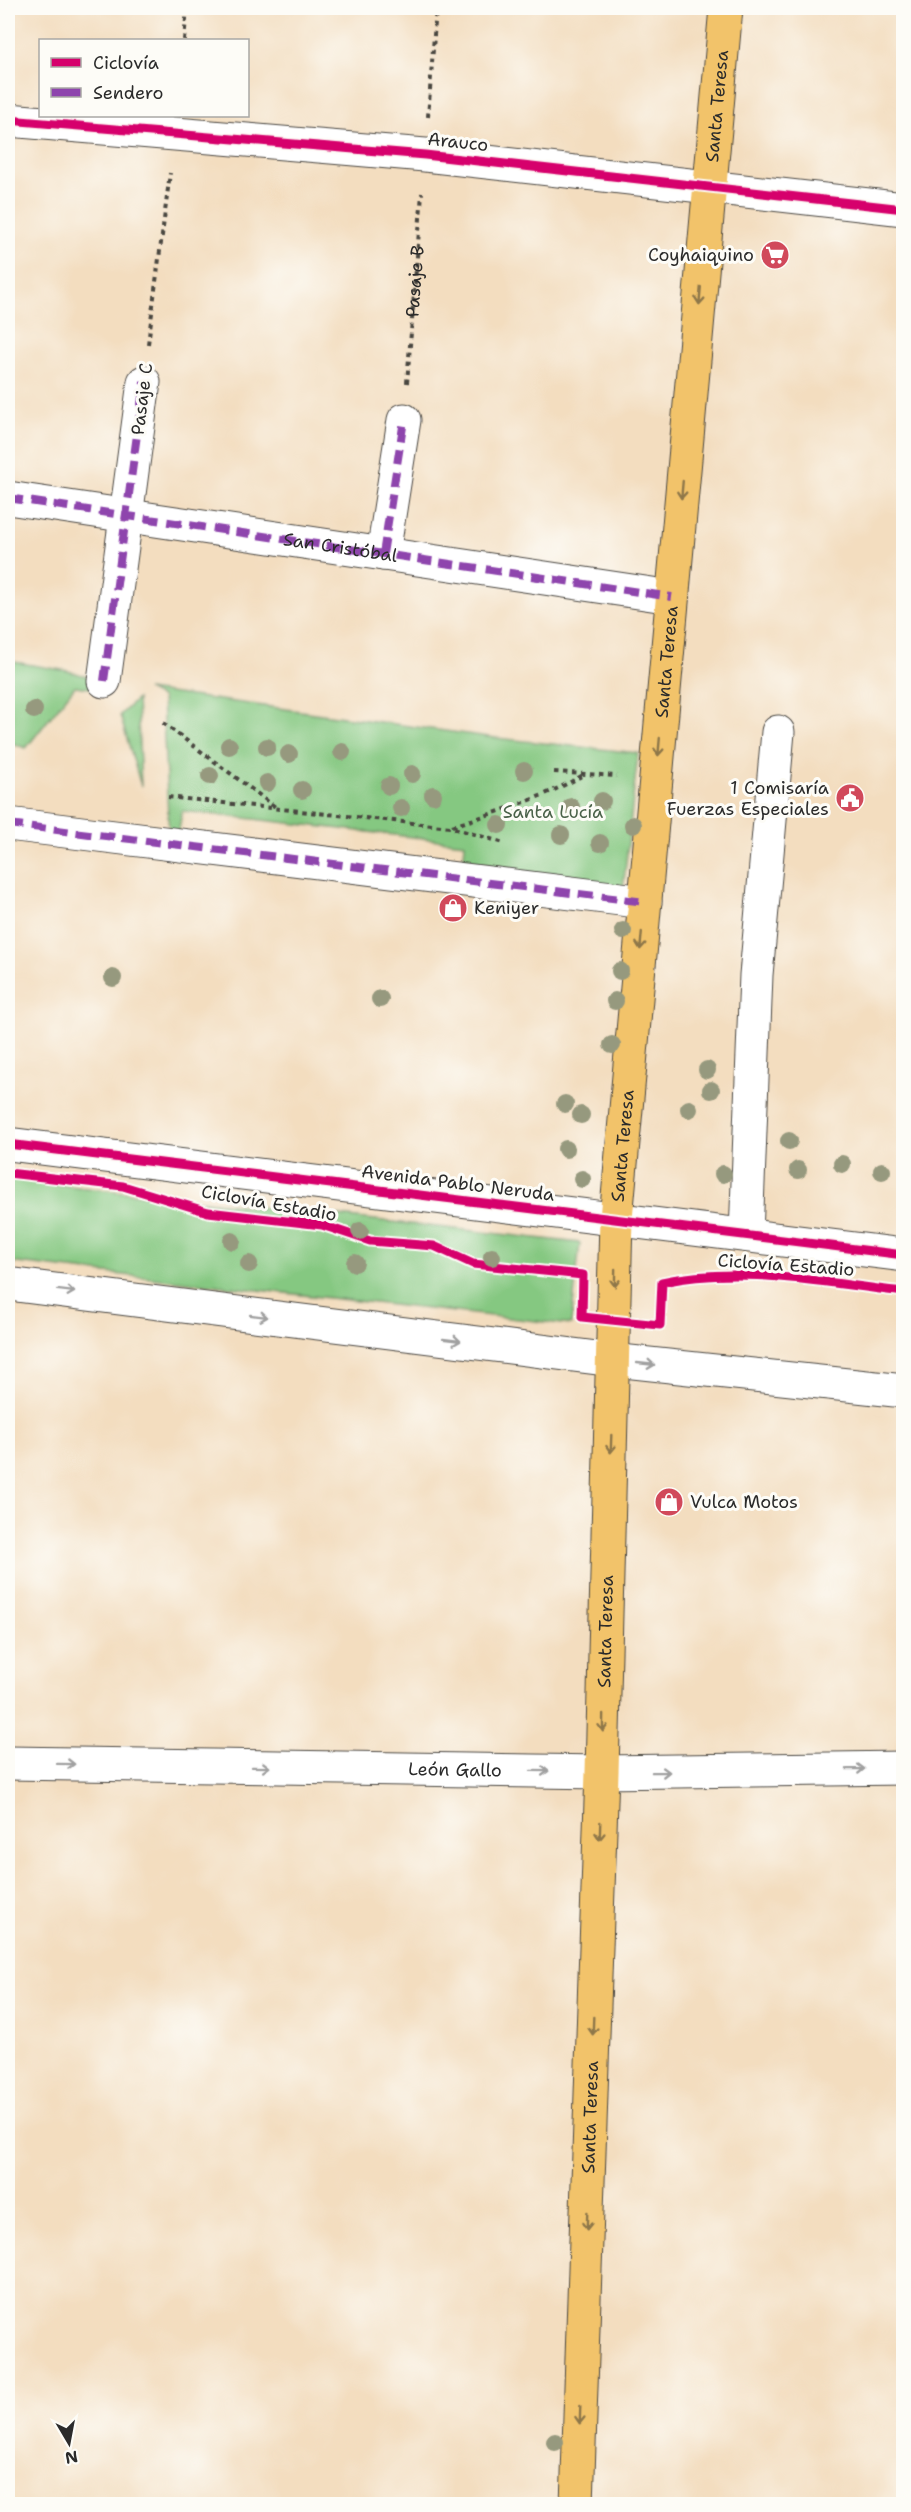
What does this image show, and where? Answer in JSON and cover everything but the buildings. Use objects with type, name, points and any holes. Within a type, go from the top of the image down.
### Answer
[{"type":"main road","name":"Santa Teresa","points":[[577,2505],[602,1772],[616,1219],[726,8]]},
{"type":"street","name":"Arauco","points":[[8,120],[175,132],[425,155],[903,209]]},
{"type":"street","name":"Pasaje C","points":[[104,681],[144,382]]},
{"type":"street","points":[[383,554],[404,420]]},
{"type":"street","name":"San Cristóbal","points":[[8,498],[672,597]]},
{"type":"street","points":[[746,1235],[756,975],[778,732]]},
{"type":"street","points":[[8,824],[645,902]]},
{"type":"street","name":"Avenida Pablo Neruda","points":[[8,1144],[903,1255]]},
{"type":"street","points":[[8,1284],[613,1360],[903,1392]]},
{"type":"street","name":"León Gallo","points":[[8,1763],[602,1772],[903,1768]]},
{"type":"path","points":[[184,39],[187,8]]},
{"type":"path","points":[[163,723],[278,809]]},
{"type":"path","points":[[554,772],[656,780]]},
{"type":"path","points":[[450,827],[508,809],[561,788],[585,774]]},
{"type":"path","points":[[168,797],[450,827],[475,832],[508,845]]},
{"type":"green space","points":[[8,661],[68,671],[104,681],[107,690],[75,686],[26,748],[8,742]]},
{"type":"green space","name":"Santa Lucía","points":[[147,690],[496,738],[638,753],[623,890],[463,870],[465,843],[182,811],[178,837],[169,835],[162,698]]},
{"type":"green space","points":[[137,699],[141,786],[120,715]]},
{"type":"green space","points":[[8,1179],[580,1243],[571,1325],[8,1262]]},
{"type":"marked path","points":[[104,681],[144,382]]},
{"type":"marked path","points":[[383,554],[404,420]]},
{"type":"marked path","points":[[8,498],[672,597]]},
{"type":"marked path","points":[[8,824],[645,902]]},
{"type":"cycle path","points":[[8,120],[425,155],[904,209]]},
{"type":"cycle path","name":"Ciclovía Estadio","points":[[8,1144],[904,1255]]},
{"type":"cycle path","name":"Ciclovía Estadio","points":[[8,1173],[123,1186],[208,1212],[322,1225],[370,1241],[434,1246],[473,1264],[583,1275],[582,1317],[660,1325],[662,1282],[692,1277],[722,1275],[783,1277],[904,1292]]},
{"type":"place","name":"Coyhaiquino","points":[[775,255]]},
{"type":"place","name":"1 Comisaría Fuerzas Especiales","points":[[850,798]]},
{"type":"place","name":"Keniyer","points":[[453,908]]},
{"type":"place","name":"Vulca Motos","points":[[669,1502]]}]
